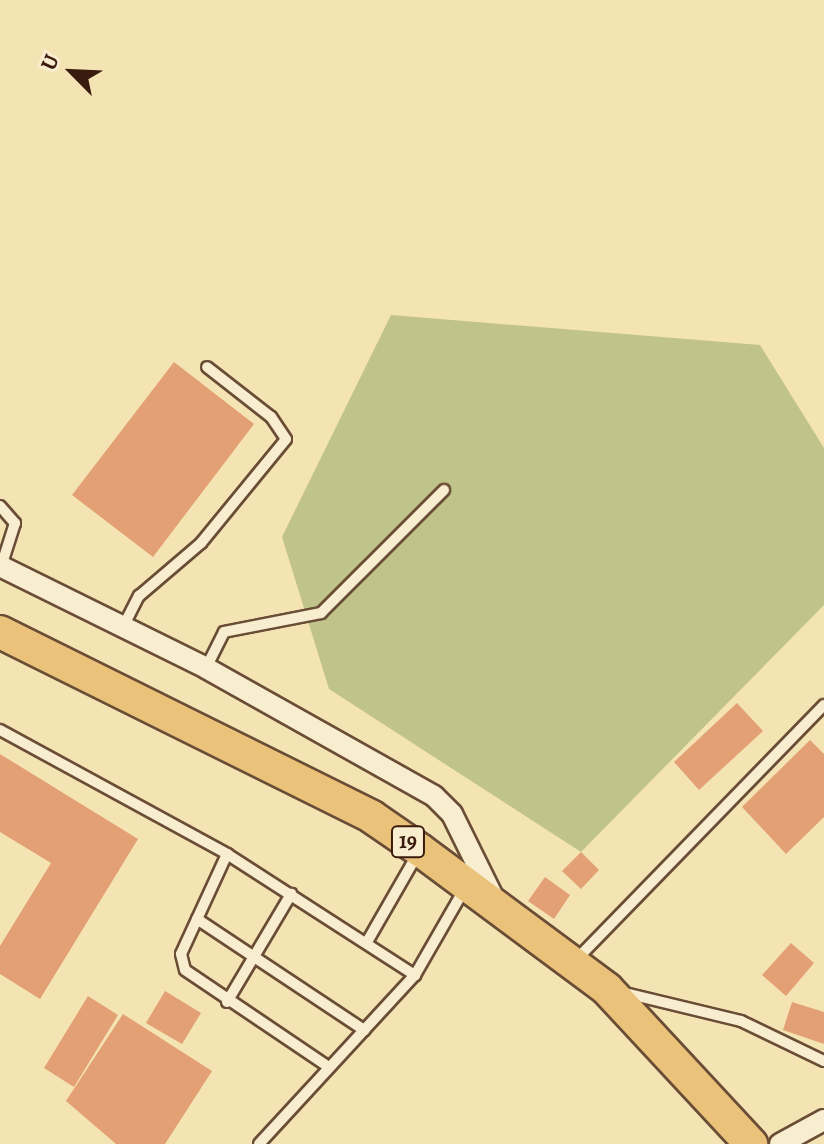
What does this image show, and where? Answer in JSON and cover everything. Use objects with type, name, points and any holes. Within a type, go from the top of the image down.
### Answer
[{"type":"highway","name":"19","points":[[0,632],[372,817],[496,903],[607,989],[751,1144]]},
{"type":"street","points":[[1,566],[206,668],[434,796],[452,814],[496,903]]},
{"type":"street","points":[[780,1144],[824,1120]]},
{"type":"lane","points":[[124,625],[139,596],[201,543],[286,439],[271,417],[207,367]]},
{"type":"lane","points":[[206,668],[224,632],[321,613],[444,490]]},
{"type":"lane","points":[[0,506],[15,523],[1,566]]},
{"type":"lane","points":[[573,963],[824,705]]},
{"type":"lane","points":[[0,730],[227,854],[415,975]]},
{"type":"lane","points":[[367,942],[420,850]]},
{"type":"lane","points":[[227,854],[181,954],[185,970],[227,1002],[329,1067]]},
{"type":"lane","points":[[259,1144],[415,975],[468,883]]},
{"type":"lane","points":[[227,1002],[291,894]]},
{"type":"lane","points":[[197,919],[364,1030]]},
{"type":"lane","points":[[607,989],[741,1021],[824,1061]]},
{"type":"green space","points":[[391,315],[760,345],[824,448],[824,605],[581,852],[329,689],[282,537]]},
{"type":"building","points":[[174,362],[254,424],[153,557],[72,495]]},
{"type":"building","points":[[737,703],[763,731],[699,790],[674,762]]},
{"type":"building","points":[[810,740],[824,754],[824,817],[786,854],[742,807]]},
{"type":"building","points":[[0,754],[138,839],[40,999],[0,974],[0,946],[51,863],[0,832]]},
{"type":"building","points":[[581,852],[599,870],[581,889],[562,871]]},
{"type":"building","points":[[545,877],[570,895],[554,919],[528,901]]},
{"type":"building","points":[[791,943],[814,963],[786,996],[762,975]]},
{"type":"building","points":[[165,991],[201,1013],[182,1044],[146,1023]]},
{"type":"building","points":[[88,996],[118,1015],[74,1087],[44,1068]]},
{"type":"building","points":[[792,1002],[824,1012],[824,1044],[783,1030]]},
{"type":"building","points":[[123,1014],[212,1071],[165,1144],[116,1144],[66,1101]]}]
